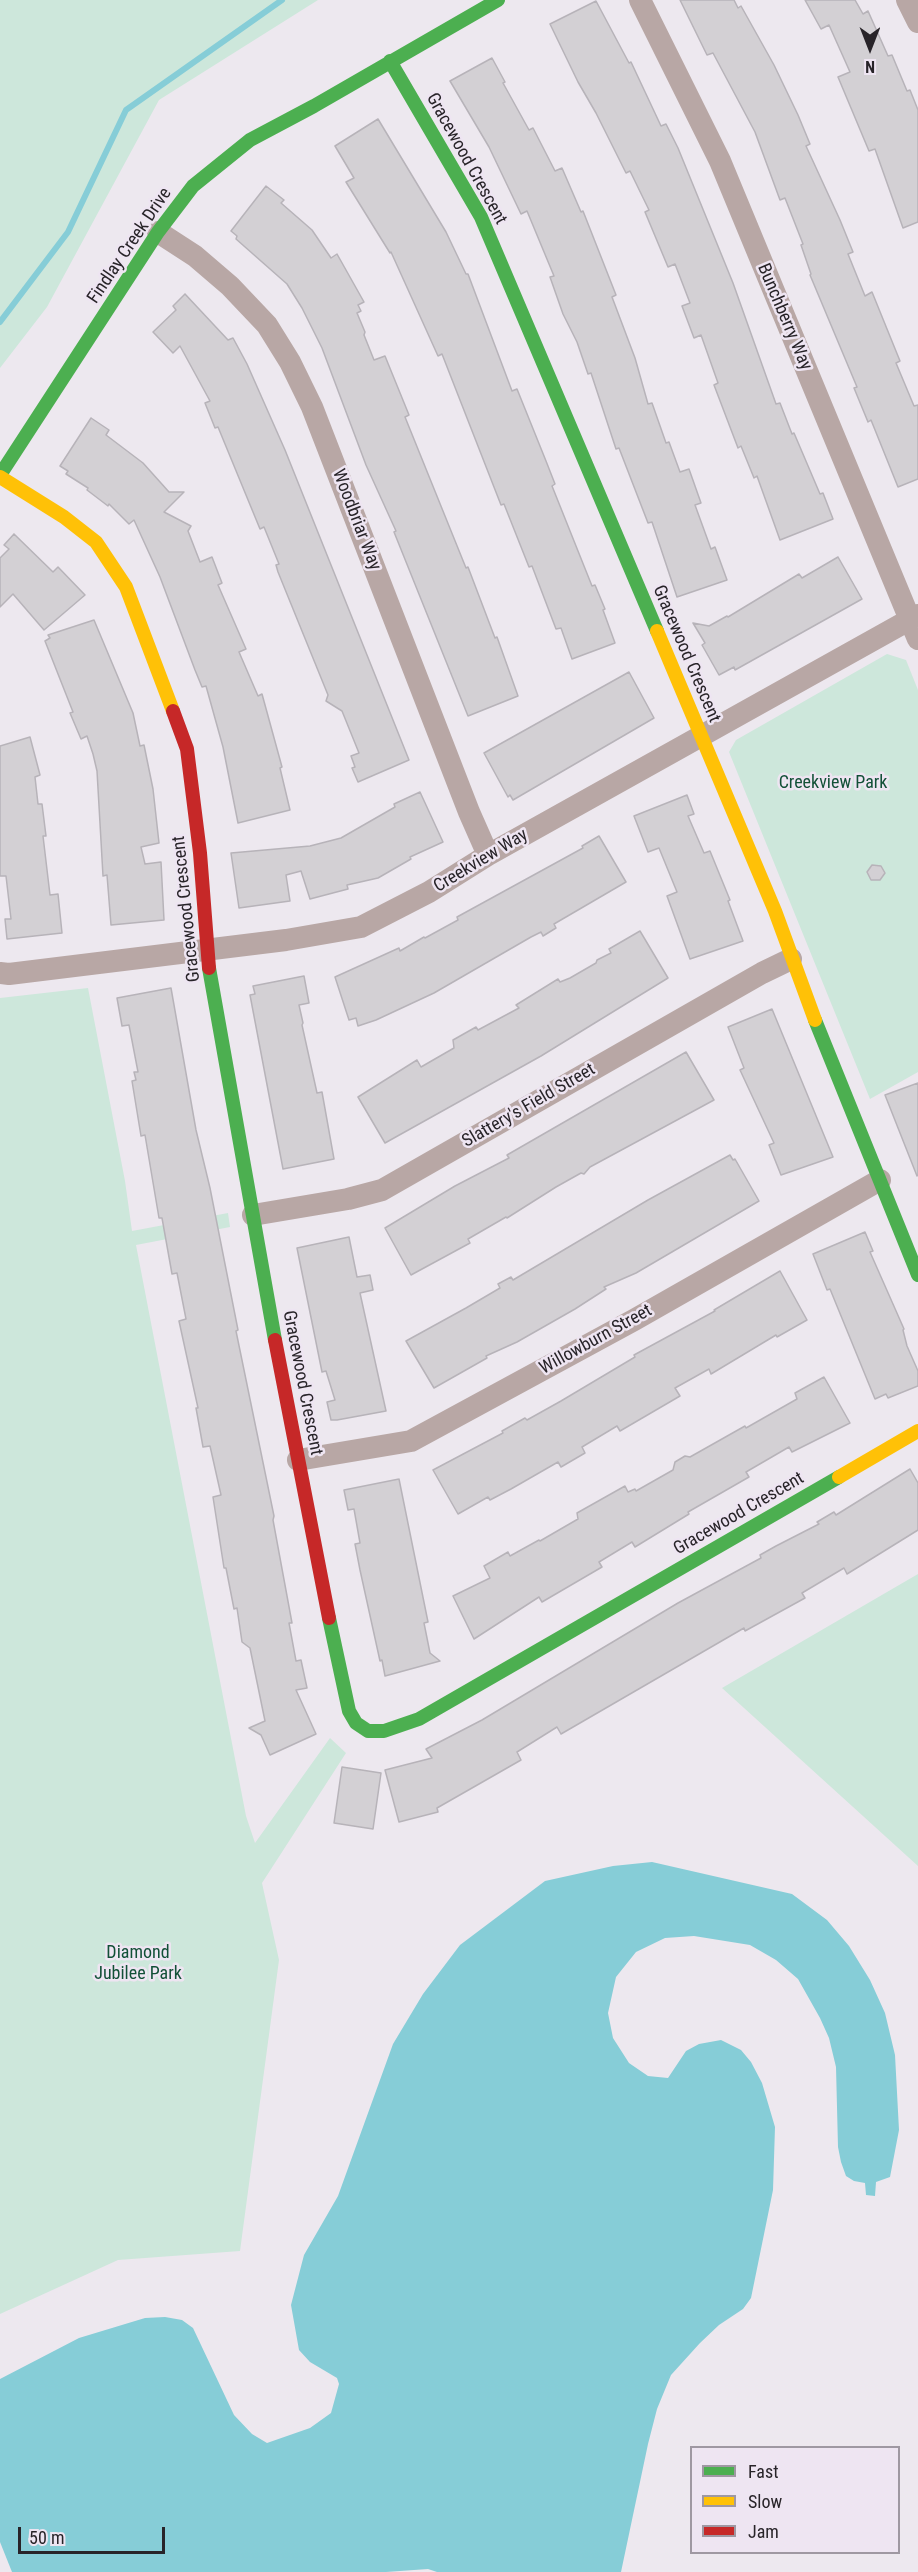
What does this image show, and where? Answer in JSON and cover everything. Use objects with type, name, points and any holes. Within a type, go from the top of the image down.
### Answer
[{"type":"street","name":"Findlay Creek Drive","points":[[0,476],[158,232],[193,186],[250,140],[314,106],[498,0]]},
{"type":"street","name":"Bunchberry Way","points":[[640,0],[720,161],[914,616],[918,639]]},
{"type":"street","points":[[907,0],[918,22]]},
{"type":"street","name":"Gracewood Crescent","points":[[390,61],[481,217],[774,911],[791,959],[918,1275]]},
{"type":"street","name":"Woodbriar Way","points":[[158,232],[195,256],[230,286],[267,326],[290,362],[312,407],[469,812],[488,855]]},
{"type":"street","name":"Gracewood Crescent","points":[[0,476],[64,517],[96,542],[126,587],[187,749],[200,853],[206,950],[298,1460],[350,1712],[356,1723],[368,1731],[384,1731],[419,1719],[918,1431]]},
{"type":"street","name":"Creekview Way","points":[[0,973],[9,974],[286,940],[362,927],[429,892],[488,855],[700,734],[914,616]]},
{"type":"street","name":"Slattery's Field Street","points":[[253,1215],[348,1199],[382,1190],[762,973],[791,959]]},
{"type":"street","name":"Willowburn Street","points":[[298,1460],[411,1441],[634,1320],[880,1180]]},
{"type":"green space","points":[[0,0],[318,0],[159,100],[47,307],[0,368]]},
{"type":"green space","name":"Creekview Park","points":[[887,654],[906,660],[918,690],[918,1072],[870,1099],[729,752],[736,740]]},
{"type":"green space","name":"Diamond Jubilee Park","points":[[88,988],[125,1181],[132,1231],[228,1213],[230,1227],[136,1245],[246,1816],[255,1843],[330,1738],[346,1753],[262,1883],[279,1960],[240,2251],[118,2260],[0,2314],[0,998]]},
{"type":"green space","points":[[918,1574],[918,1866],[722,1688]]},
{"type":"water","points":[[652,1862],[792,1894],[827,1920],[849,1946],[870,1980],[885,2013],[895,2055],[899,2130],[890,2177],[876,2182],[875,2196],[866,2195],[865,2183],[854,2181],[846,2176],[841,2162],[838,2147],[836,2067],[829,2038],[820,2018],[798,1979],[776,1960],[750,1945],[694,1936],[665,1938],[636,1952],[616,1977],[608,2013],[613,2038],[629,2063],[648,2076],[668,2078],[686,2051],[699,2044],[721,2040],[741,2050],[751,2062],[762,2083],[775,2127],[773,2190],[751,2298],[743,2309],[719,2325],[700,2343],[671,2375],[657,2409],[648,2444],[621,2572],[437,2572],[428,2569],[386,2572],[12,2572],[0,2542],[0,2379],[79,2338],[145,2318],[165,2317],[182,2320],[193,2328],[234,2415],[252,2434],[267,2443],[310,2428],[331,2413],[339,2384],[337,2378],[310,2362],[299,2350],[291,2305],[304,2255],[338,2196],[393,2044],[423,1994],[460,1945],[545,1881],[613,1866]]},
{"type":"building","points":[[680,0],[734,0],[738,8],[741,6],[774,65],[798,115],[810,144],[806,146],[853,252],[848,254],[865,296],[872,292],[900,361],[896,363],[914,406],[918,405],[918,479],[898,487],[871,420],[868,422],[854,388],[857,387],[810,275],[801,245],[803,244],[785,198],[780,200],[755,132],[713,53],[707,55]]},
{"type":"building","points":[[805,0],[855,0],[863,14],[868,11],[888,56],[892,55],[907,91],[910,90],[918,110],[918,222],[903,228],[875,149],[869,151],[838,77],[850,72],[829,25],[821,29]]},
{"type":"building","points":[[596,1],[629,63],[631,62],[661,126],[666,124],[678,148],[733,283],[776,404],[780,403],[792,434],[794,433],[820,494],[823,493],[833,519],[780,540],[757,476],[754,478],[741,446],[738,448],[714,385],[718,383],[701,335],[694,338],[682,306],[690,303],[675,264],[668,267],[645,212],[649,210],[630,171],[626,173],[550,24]]},
{"type":"building","points":[[492,58],[529,130],[533,128],[555,171],[562,168],[581,212],[583,211],[616,295],[612,297],[635,358],[648,404],[652,403],[666,443],[669,442],[680,472],[689,469],[701,503],[695,505],[711,549],[715,547],[727,580],[677,597],[652,522],[648,523],[619,448],[616,449],[591,373],[588,374],[577,342],[563,314],[550,277],[554,276],[527,211],[521,214],[489,147],[450,81]]},
{"type":"building","points":[[378,119],[446,232],[468,274],[512,391],[517,389],[555,484],[552,486],[592,586],[595,585],[605,609],[603,610],[615,643],[572,659],[561,628],[556,629],[532,566],[529,567],[504,504],[501,505],[442,354],[438,356],[391,252],[346,182],[354,178],[335,146]]},
{"type":"building","points":[[266,186],[284,200],[281,203],[312,230],[331,258],[337,254],[364,302],[358,305],[361,311],[357,313],[365,332],[364,335],[374,360],[385,356],[409,415],[405,417],[495,638],[497,637],[518,696],[468,716],[394,532],[396,531],[366,465],[322,348],[287,284],[236,239],[237,236],[231,231]]},
{"type":"building","points":[[185,294],[228,340],[233,338],[247,364],[285,450],[409,760],[358,782],[352,768],[355,767],[351,756],[359,753],[342,711],[326,701],[328,695],[278,572],[276,565],[279,564],[264,527],[260,529],[218,427],[215,428],[205,403],[210,401],[180,346],[173,353],[153,332],[176,310],[173,306]]},
{"type":"building","points":[[91,418],[109,430],[106,435],[143,463],[169,492],[184,492],[164,512],[191,526],[188,531],[200,562],[212,557],[222,583],[218,585],[246,649],[239,652],[258,696],[262,694],[282,767],[280,768],[290,810],[238,823],[223,747],[206,686],[202,687],[160,577],[134,520],[129,524],[109,504],[108,506],[87,490],[88,488],[66,474],[68,471],[60,466]]},
{"type":"building","points":[[14,534],[53,572],[58,567],[85,595],[44,630],[13,594],[0,607],[0,558],[9,549],[4,545]]},
{"type":"building","points":[[838,557],[862,599],[735,670],[734,667],[719,675],[693,623],[709,626],[799,574],[802,578]]},
{"type":"building","points":[[94,620],[133,713],[140,746],[144,745],[153,789],[159,843],[141,847],[145,864],[161,862],[164,920],[111,925],[107,875],[103,876],[97,771],[87,736],[81,739],[70,713],[73,712],[45,641],[50,638],[48,635]]},
{"type":"building","points":[[629,672],[654,718],[513,800],[510,795],[508,797],[484,753]]},
{"type":"building","points":[[30,737],[40,775],[35,777],[38,804],[42,804],[46,836],[43,836],[50,895],[58,894],[62,933],[7,939],[5,919],[11,919],[6,876],[0,876],[0,746]]},
{"type":"building","points":[[420,792],[443,842],[410,857],[411,859],[378,878],[347,885],[348,889],[310,899],[301,871],[286,875],[290,901],[239,908],[231,853],[310,846],[341,838],[395,807],[394,804]]},
{"type":"building","points":[[687,795],[694,814],[688,816],[704,853],[710,851],[730,900],[728,901],[743,941],[690,959],[667,896],[677,892],[659,848],[648,852],[634,816]]},
{"type":"building","points":[[599,836],[626,882],[554,924],[556,928],[543,936],[541,932],[531,937],[434,993],[358,1026],[356,1018],[349,1020],[335,977],[399,948],[400,951],[425,938],[458,920],[457,917],[583,848],[582,846]]},
{"type":"building","points":[[872,865],[881,866],[885,873],[880,880],[871,880],[867,872]]},
{"type":"building","points":[[640,931],[668,978],[541,1056],[385,1143],[358,1097],[417,1060],[421,1067],[454,1048],[453,1040],[476,1027],[478,1030],[519,1008],[516,1005],[558,979],[560,982],[570,978],[596,963],[597,960],[611,953],[609,949]]},
{"type":"building","points":[[304,976],[309,1003],[299,1005],[302,1025],[317,1093],[322,1092],[334,1159],[283,1169],[250,995],[255,994],[253,986]]},
{"type":"building","points":[[171,988],[196,1130],[210,1188],[238,1330],[236,1331],[274,1516],[296,1661],[301,1660],[307,1688],[296,1690],[316,1734],[270,1755],[261,1735],[249,1728],[265,1721],[250,1648],[242,1642],[237,1608],[234,1609],[226,1568],[224,1568],[213,1497],[221,1495],[210,1446],[203,1447],[196,1408],[198,1408],[179,1321],[186,1319],[177,1273],[172,1274],[162,1218],[159,1218],[145,1135],[141,1136],[132,1081],[136,1080],[134,1072],[138,1072],[129,1025],[122,1026],[117,998]]},
{"type":"building","points":[[772,1009],[833,1157],[781,1175],[769,1145],[774,1143],[740,1070],[744,1068],[728,1027]]},
{"type":"building","points":[[686,1052],[714,1100],[590,1167],[584,1174],[581,1173],[556,1187],[468,1239],[470,1243],[411,1275],[385,1228],[455,1186],[509,1158],[507,1155]]},
{"type":"building","points":[[918,1083],[918,1175],[917,1176],[885,1095]]},
{"type":"building","points":[[730,1155],[733,1160],[735,1159],[759,1201],[636,1273],[604,1287],[606,1289],[575,1309],[517,1342],[486,1356],[487,1358],[434,1388],[406,1341],[500,1288],[498,1284],[511,1277],[513,1280],[648,1200]]},
{"type":"building","points":[[865,1232],[873,1251],[870,1252],[904,1329],[907,1346],[918,1371],[918,1386],[888,1398],[886,1394],[875,1399],[830,1289],[827,1290],[813,1254]]},
{"type":"building","points":[[349,1237],[357,1277],[370,1275],[373,1290],[360,1293],[386,1411],[331,1420],[327,1402],[335,1400],[326,1371],[322,1372],[297,1248]]},
{"type":"building","points":[[780,1271],[807,1320],[777,1337],[776,1335],[711,1374],[709,1369],[675,1388],[680,1396],[620,1431],[617,1426],[582,1447],[585,1453],[561,1467],[558,1462],[490,1500],[488,1497],[458,1514],[433,1470],[503,1433],[502,1431],[525,1418],[527,1420],[561,1401],[635,1357],[634,1355],[715,1311]]},
{"type":"building","points":[[824,1377],[850,1423],[792,1452],[789,1447],[746,1472],[749,1477],[688,1512],[689,1514],[635,1547],[632,1542],[599,1562],[602,1567],[542,1602],[539,1597],[474,1639],[453,1596],[490,1578],[484,1566],[508,1552],[510,1556],[540,1541],[578,1519],[577,1513],[625,1486],[628,1492],[635,1489],[636,1491],[673,1470],[675,1462],[685,1456],[690,1457],[797,1399],[795,1393]]},
{"type":"building","points":[[910,1469],[918,1483],[918,1530],[847,1574],[844,1568],[802,1593],[805,1598],[745,1631],[744,1628],[561,1734],[557,1727],[517,1752],[521,1760],[437,1808],[438,1812],[399,1822],[385,1770],[432,1758],[426,1749],[482,1720],[678,1603],[761,1558],[760,1555],[819,1524],[817,1522],[834,1512],[836,1515]]},
{"type":"building","points":[[399,1479],[428,1622],[424,1623],[430,1653],[440,1661],[385,1676],[355,1544],[360,1543],[354,1509],[348,1510],[344,1490]]},
{"type":"building","points":[[342,1767],[381,1773],[373,1829],[334,1823]]},
{"type":"waterway","points":[[0,322],[68,232],[126,110],[282,0]]},
{"type":"traffic: fast","points":[[0,475],[158,232],[193,186],[250,140],[314,106],[498,0]]},
{"type":"traffic: fast","points":[[390,61],[481,217],[657,631]]},
{"type":"traffic: fast","points":[[209,968],[275,1340]]},
{"type":"traffic: fast","points":[[815,1020],[918,1275]]},
{"type":"traffic: fast","points":[[329,1618],[349,1711],[356,1723],[368,1731],[384,1731],[419,1719],[839,1477]]},
{"type":"traffic: slow","points":[[0,477],[64,517],[96,542],[126,587],[173,711]]},
{"type":"traffic: slow","points":[[657,631],[775,911],[815,1020]]},
{"type":"traffic: slow","points":[[839,1477],[918,1431]]},
{"type":"traffic: jam","points":[[173,711],[187,749],[200,853],[209,968]]},
{"type":"traffic: jam","points":[[275,1340],[329,1618]]}]
